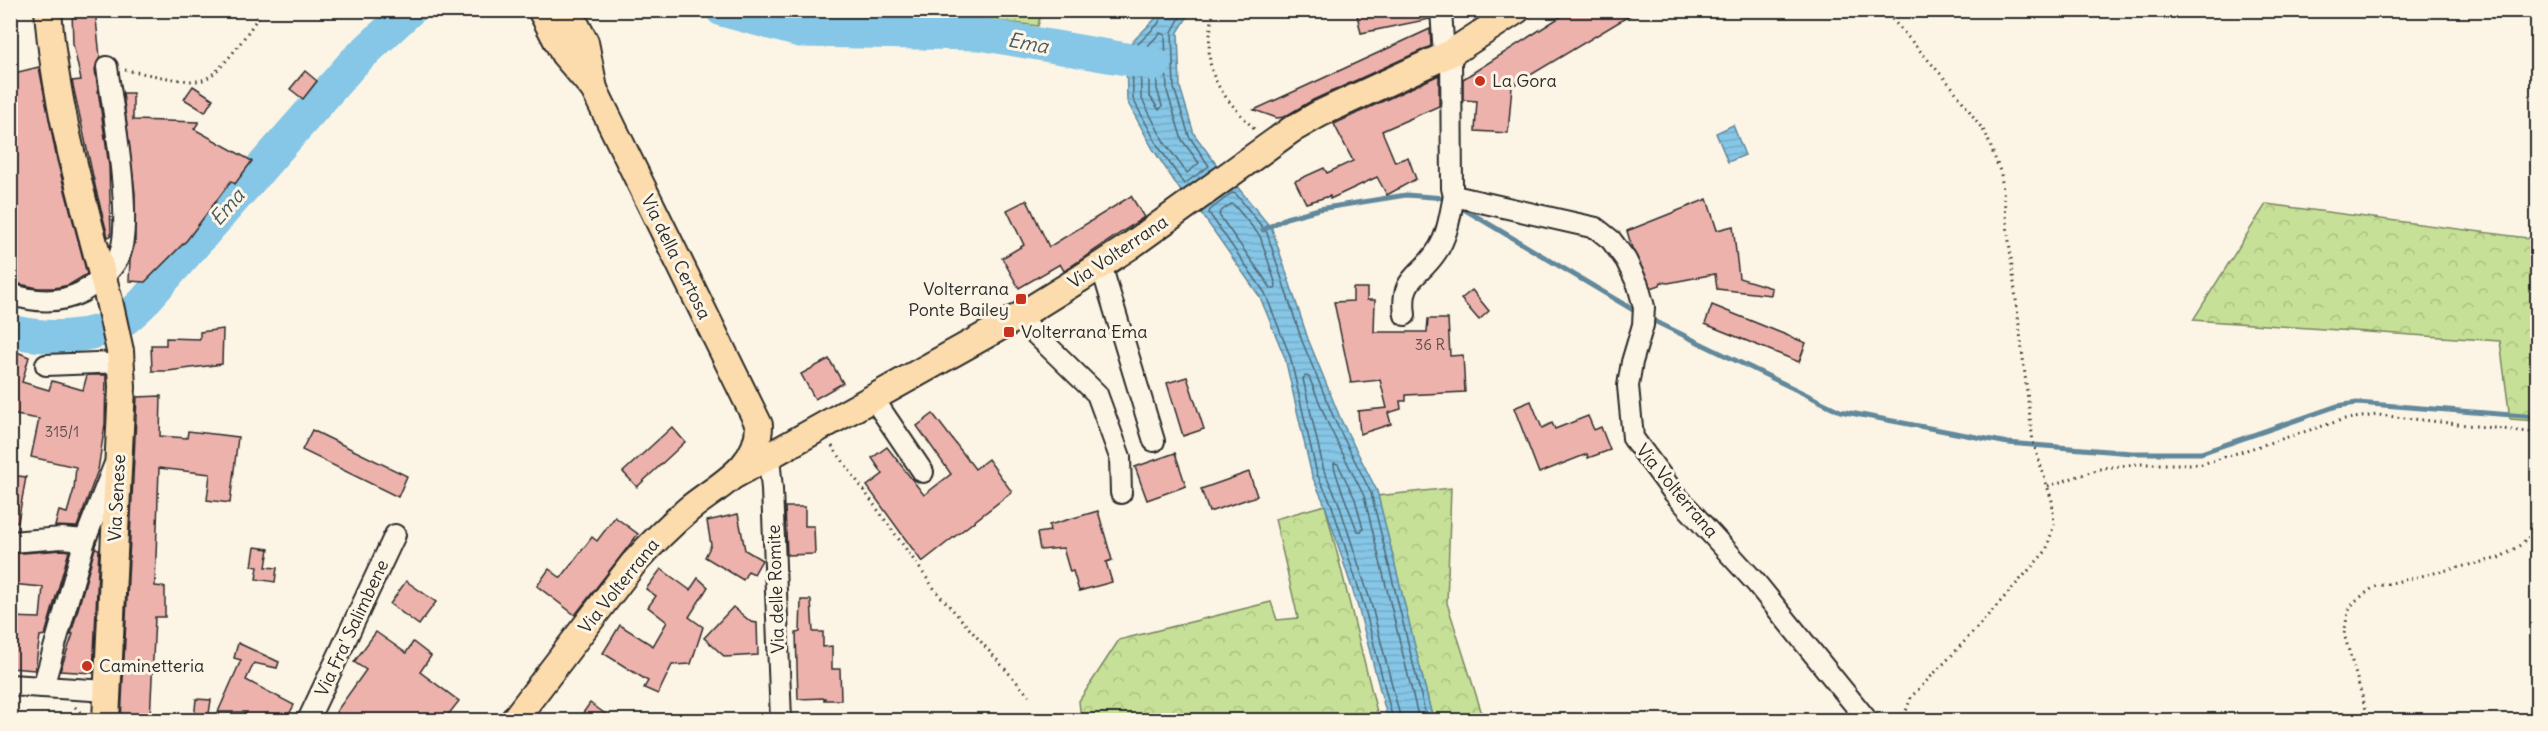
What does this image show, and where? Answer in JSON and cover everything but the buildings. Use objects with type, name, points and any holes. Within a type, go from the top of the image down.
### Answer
[{"type":"main road","name":"Via Senese","points":[[48,10],[51,55],[121,356],[119,453],[106,720]]},
{"type":"main road","name":"Via della Certosa","points":[[541,10],[574,48],[594,89],[786,436]]},
{"type":"main road","name":"Via della Certosa","points":[[568,10],[574,48]]},
{"type":"main road","name":"Via Volterrana","points":[[514,720],[633,564],[654,541],[690,509],[735,475],[754,451],[759,438],[786,436],[873,398],[1018,317],[1173,216],[1260,143],[1447,54],[1517,10]]},
{"type":"main road","points":[[735,475],[786,436]]},
{"type":"street","points":[[1405,315],[1403,298],[1407,284],[1437,251],[1446,232],[1454,196],[1447,54],[1441,10]]},
{"type":"street","points":[[10,294],[30,300],[59,299],[106,289],[118,258],[124,230],[115,123],[107,67]]},
{"type":"street","name":"Via Volterrana","points":[[1454,196],[1596,228],[1611,240],[1626,260],[1638,285],[1644,307],[1643,325],[1632,362],[1628,386],[1633,438],[1674,494],[1757,584],[1867,720]]},
{"type":"street","points":[[1101,265],[1154,441]]},
{"type":"street","points":[[1018,317],[1097,394],[1120,457],[1121,493]]},
{"type":"street","points":[[46,365],[121,356]]},
{"type":"street","points":[[873,398],[923,472]]},
{"type":"street","name":"Via delle Romite","points":[[781,720],[772,489],[786,436]]},
{"type":"street","points":[[43,687],[85,540],[119,453]]},
{"type":"street","name":"Via Fra' Salimbene","points":[[308,720],[395,535]]},
{"type":"street","points":[[10,542],[62,538],[85,540]]},
{"type":"street","points":[[10,685],[108,691]]},
{"type":"path","points":[[107,67],[200,81],[212,75],[234,51],[263,10]]},
{"type":"path","points":[[1214,10],[1208,39],[1212,76],[1224,98],[1260,143]]},
{"type":"path","points":[[1884,10],[1952,87],[1986,135],[2001,174],[2033,442],[2052,501],[2054,524],[2046,550],[1954,653],[1911,697],[1903,720]]},
{"type":"path","points":[[2048,486],[2103,468],[2138,464],[2202,464],[2345,419],[2378,415],[2538,433]]},
{"type":"path","points":[[786,436],[936,591],[1029,696]]},
{"type":"path","points":[[2369,720],[2344,634],[2348,612],[2354,603],[2374,587],[2499,558],[2522,544],[2538,528]]},
{"type":"green space","points":[[836,11],[1042,11],[1038,26],[940,14]]},
{"type":"green space","points":[[2266,204],[2535,239],[2537,232],[2537,421],[2510,419],[2500,341],[2193,320]]},
{"type":"green space","points":[[1451,488],[1447,603],[1484,720],[1433,720],[1377,496]]},
{"type":"green space","points":[[1325,505],[1379,720],[1081,720],[1079,701],[1119,640],[1271,602],[1277,620],[1298,618],[1275,519]]},
{"type":"water","points":[[1160,11],[1191,11],[1178,32],[1180,87],[1194,134],[1219,168],[1182,193],[1153,149],[1127,101],[1126,48]]},
{"type":"water","points":[[1733,125],[1745,155],[1728,162],[1716,133]]},
{"type":"water","points":[[1235,184],[1272,229],[1308,339],[1341,420],[1377,491],[1433,720],[1388,720],[1358,607],[1325,505],[1312,476],[1285,358],[1260,297],[1199,210]]},
{"type":"waterway","name":"Ema","points":[[10,331],[38,336],[81,335],[108,328],[126,318],[142,304],[353,63],[410,10]]},
{"type":"waterway","name":"Ema","points":[[722,10],[800,31],[980,34],[1155,64]]},
{"type":"waterway","points":[[1263,230],[1286,218],[1319,209],[1406,195],[1445,198],[1449,201]]},
{"type":"waterway","points":[[1457,205],[1640,314]]},
{"type":"waterway","points":[[1648,318],[1840,411],[2008,443],[2132,453],[2201,453],[2337,406],[2357,403],[2538,417]]},
{"type":"place","name":"La Gora","points":[[1480,81]]},
{"type":"place","name":"Volterrana Ponte Bailey","points":[[1021,299]]},
{"type":"place","name":"Volterrana Ema","points":[[1009,332]]},
{"type":"place","name":"Caminetteria","points":[[87,666]]}]
